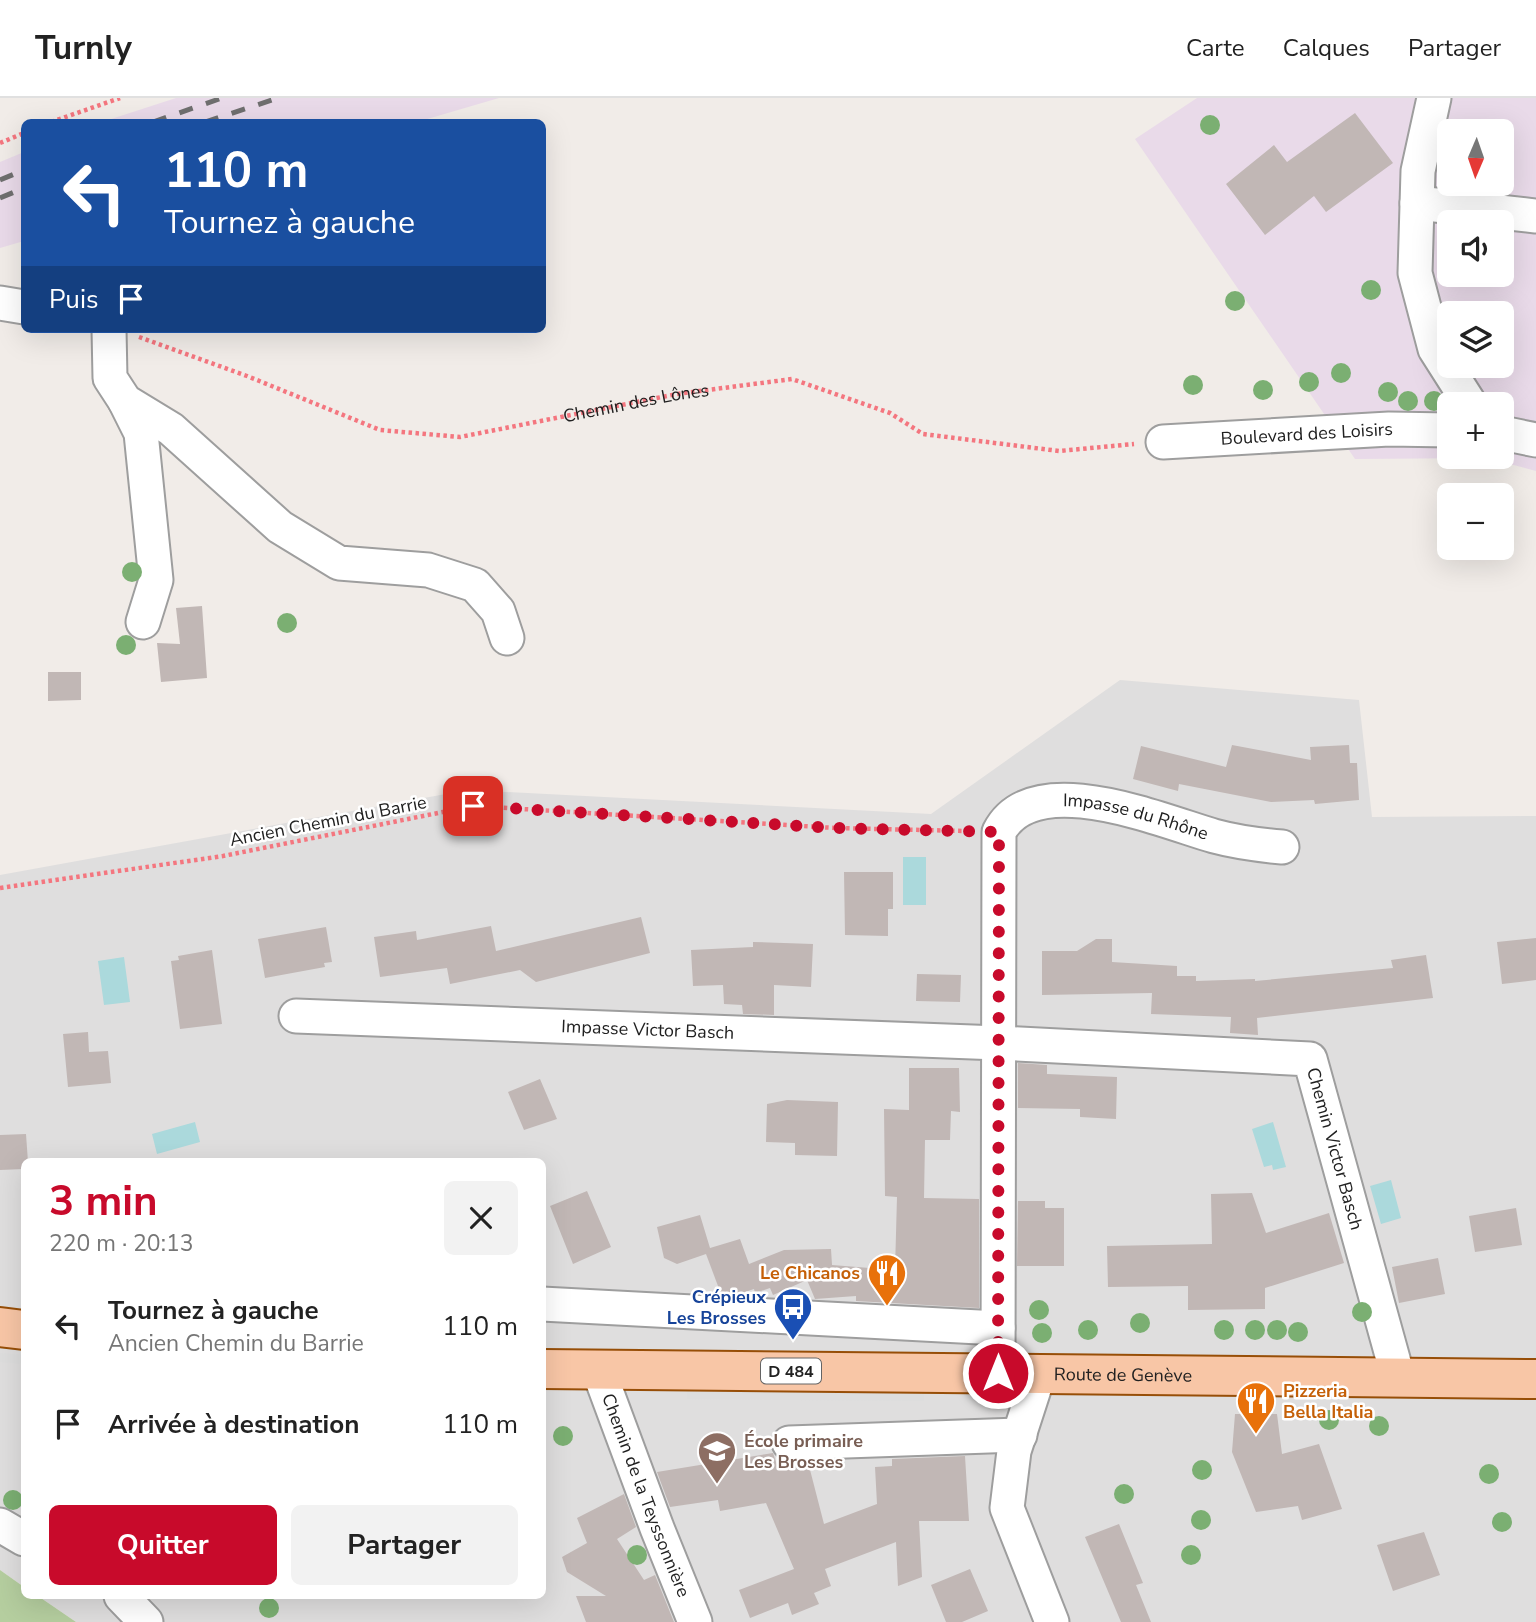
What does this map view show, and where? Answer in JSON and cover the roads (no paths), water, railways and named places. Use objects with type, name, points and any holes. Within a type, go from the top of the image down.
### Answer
[{"type":"main road","points":[[0,1327],[21,1330]]},
{"type":"main road","name":"Route de Genève","points":[[546,1368],[1536,1379]]},
{"type":"street","points":[[1434,98],[1418,171],[1415,273],[1435,349],[1462,392]]},
{"type":"street","points":[[1417,203],[1524,217],[1536,216]]},
{"type":"street","points":[[0,303],[21,306]]},
{"type":"street","points":[[118,333],[110,378],[141,433],[156,580],[143,622]]},
{"type":"street","points":[[125,401],[171,429],[280,527],[339,563],[428,570],[475,585],[498,611],[507,638]]},
{"type":"street","name":"Boulevard des Loisirs","points":[[1163,442],[1389,429],[1437,430]]},
{"type":"street","points":[[1514,435],[1536,440]]},
{"type":"street","name":"Impasse du Rhône","points":[[999,1043],[999,832],[1006,819],[1026,808],[1074,800],[1103,803],[1214,836],[1282,847]]},
{"type":"street","name":"Impasse Victor Basch","points":[[296,1016],[999,1043]]},
{"type":"street","points":[[998,1373],[999,1043]]},
{"type":"street","name":"Chemin Victor Basch","points":[[999,1043],[1310,1059],[1398,1377]]},
{"type":"street","points":[[546,1304],[998,1328]]},
{"type":"street","name":"Chemin de la Teyssonnière","points":[[598,1369],[695,1622]]},
{"type":"street","points":[[1039,1374],[1014,1451],[1007,1508],[1052,1622]]},
{"type":"street","points":[[789,1443],[1020,1435]]},
{"type":"street","points":[[0,1525],[21,1537]]},
{"type":"street","points":[[124,1599],[146,1622]]},
{"type":"water","points":[[903,857],[926,857],[926,905],[903,905]]},
{"type":"water","points":[[124,957],[130,1002],[104,1005],[98,961]]},
{"type":"water","points":[[195,1122],[200,1142],[157,1154],[152,1134]]},
{"type":"water","points":[[1273,1122],[1286,1167],[1273,1170],[1272,1165],[1264,1167],[1252,1129]]},
{"type":"water","points":[[1391,1180],[1401,1218],[1381,1224],[1370,1186]]},
{"type":"railway","points":[[162,119],[222,98]]},
{"type":"railway","points":[[214,119],[278,98]]},
{"type":"railway","points":[[0,180],[21,171]]},
{"type":"railway","points":[[0,198],[21,189]]},
{"type":"place","name":"Le Chicanos","points":[[887,1307]]},
{"type":"place","name":"Crépieux Les Brosses","points":[[793,1341]]},
{"type":"place","name":"Pizzeria Bella Italia","points":[[1256,1435]]},
{"type":"place","name":"École primaire Les Brosses","points":[[717,1485]]}]
